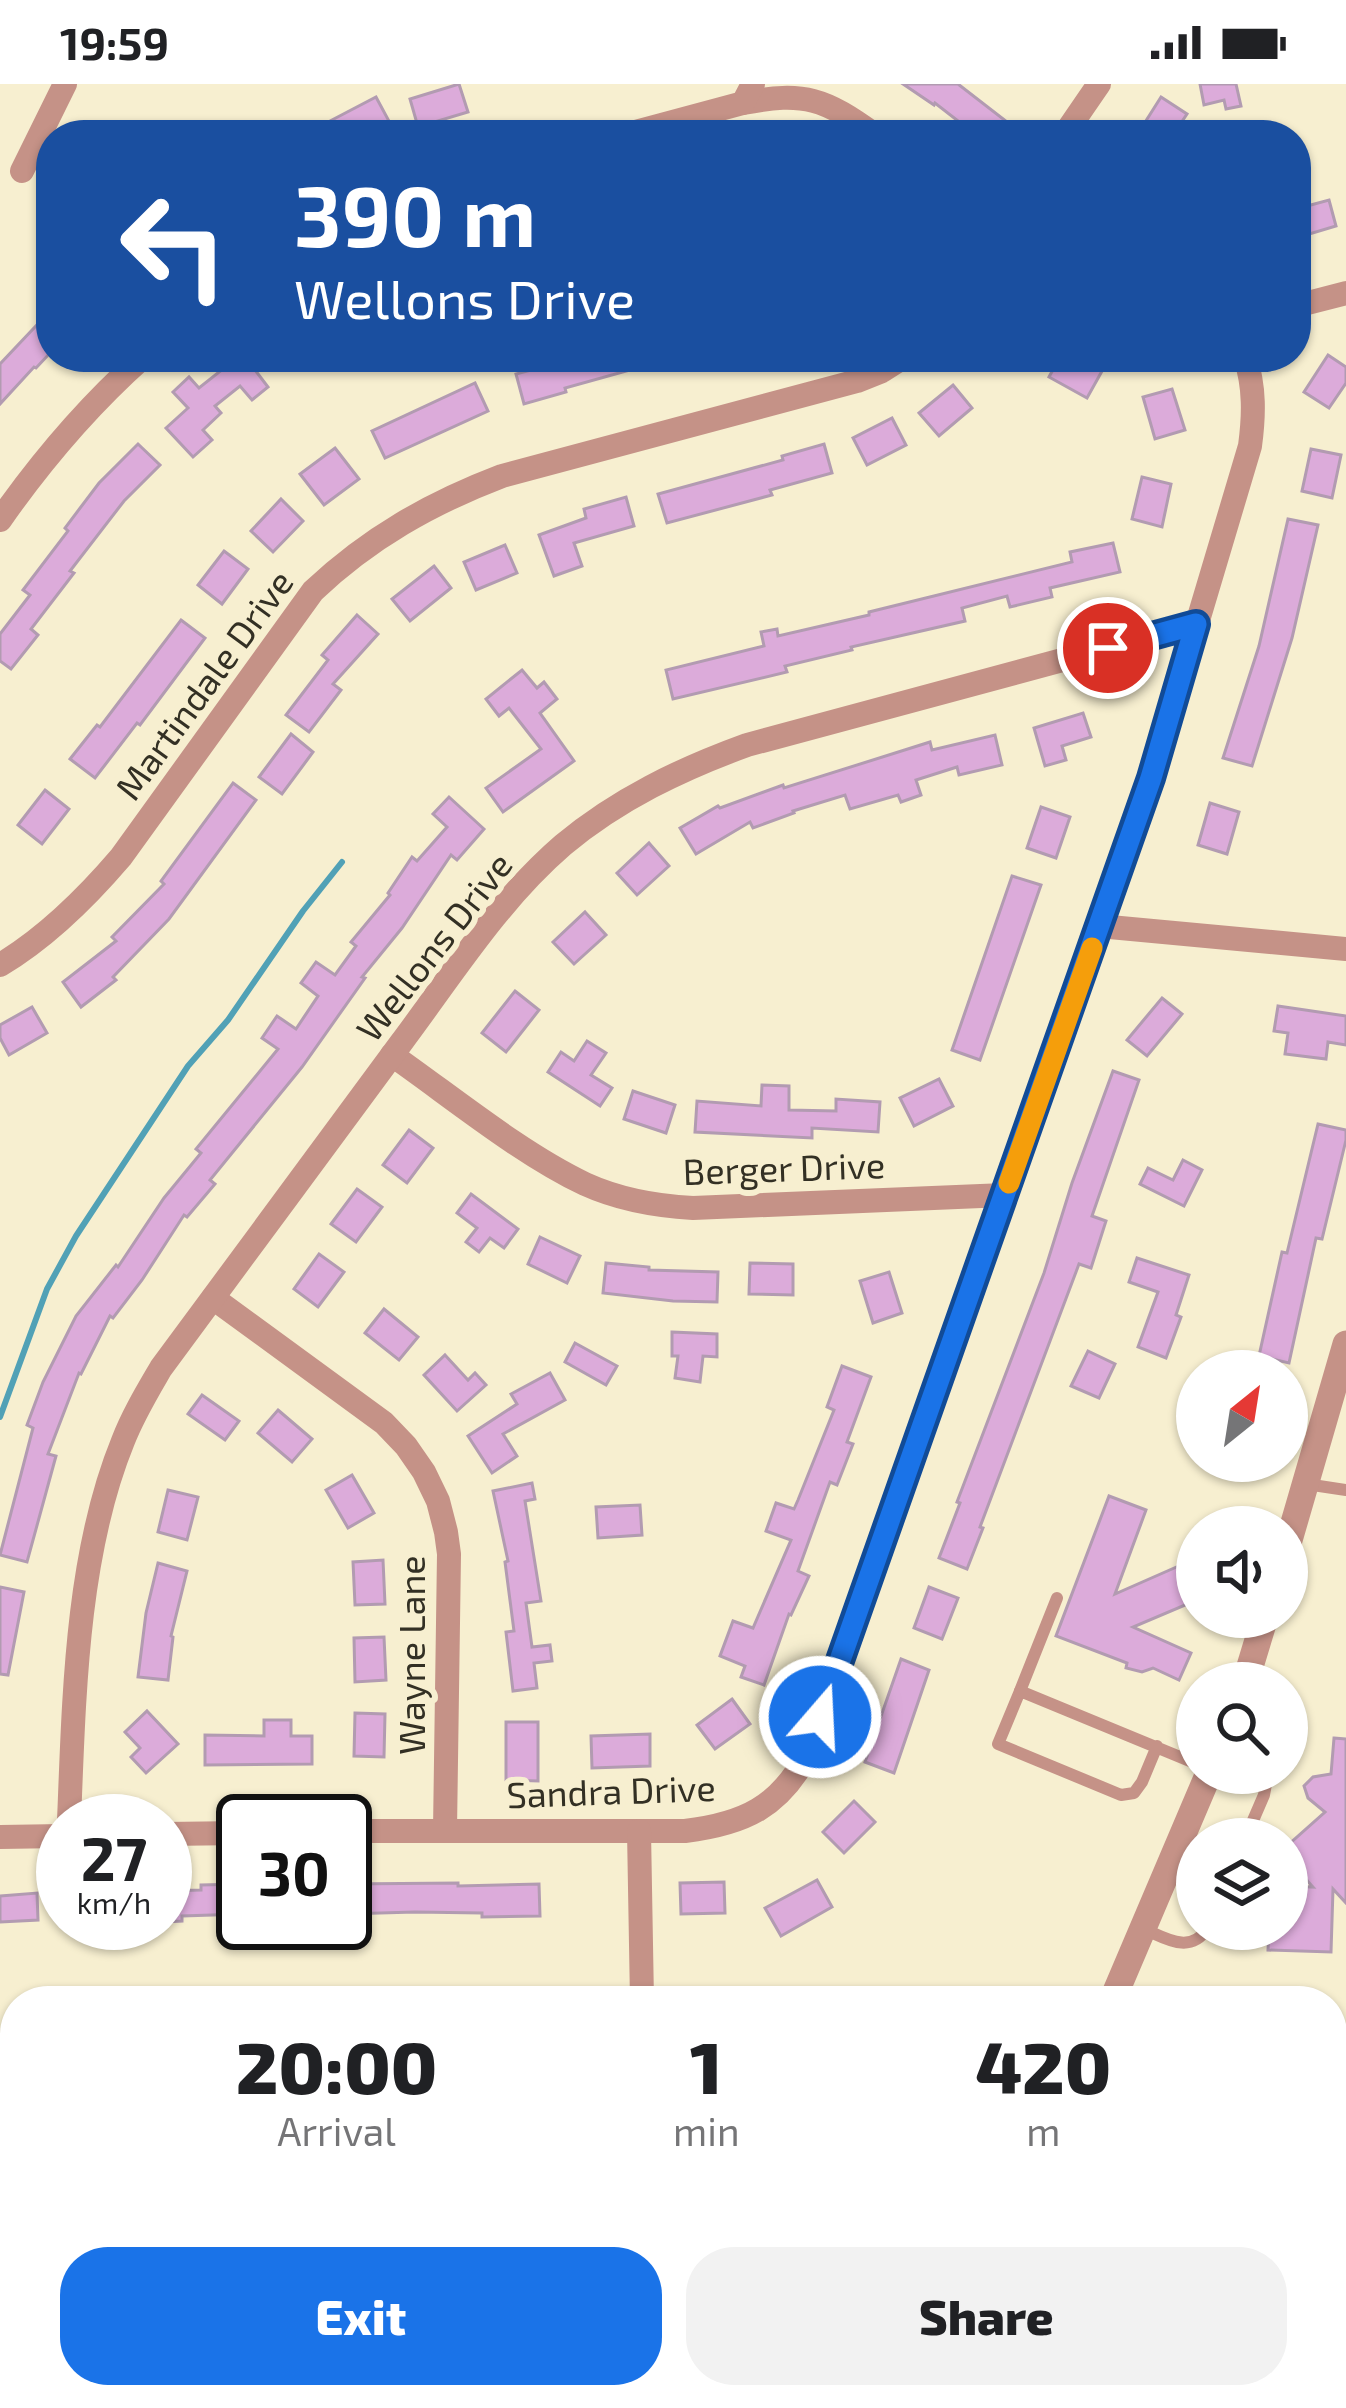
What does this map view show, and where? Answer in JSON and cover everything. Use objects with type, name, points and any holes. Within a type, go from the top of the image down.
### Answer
[{"type":"street","points":[[47,120],[65,84]]},
{"type":"street","points":[[801,84],[821,102]]},
{"type":"street","points":[[1074,120],[1099,84]]},
{"type":"street","points":[[669,120],[748,94],[821,102],[854,120]]},
{"type":"street","points":[[22,171],[36,143]]},
{"type":"street","points":[[1311,302],[1346,293]]},
{"type":"street","points":[[0,520],[81,417],[128,372]]},
{"type":"street","name":"Martindale Drive","points":[[0,965],[55,926],[94,888],[313,591],[376,538],[415,514],[502,476],[879,372]]},
{"type":"street","points":[[1196,624],[1250,446],[1254,419],[1248,372]]},
{"type":"street","name":"Sandra Drive","points":[[372,1831],[685,1831],[734,1822],[758,1811],[798,1773],[1151,778],[1196,624]]},
{"type":"street","name":"Wellons Drive","points":[[70,1794],[76,1664],[96,1528],[113,1466],[138,1408],[161,1368],[392,1055],[503,906],[534,873],[592,822],[700,762],[747,745],[1196,624]]},
{"type":"street","points":[[1099,926],[1346,949]]},
{"type":"street","name":"Berger Drive","points":[[392,1055],[543,1160],[587,1185],[626,1199],[693,1208],[1005,1195]]},
{"type":"street","name":"Wayne Lane","points":[[213,1298],[384,1423],[416,1459],[438,1501],[449,1554],[445,1830]]},
{"type":"street","points":[[1299,1506],[1346,1344]]},
{"type":"street","points":[[1118,1986],[1200,1794]]},
{"type":"street","points":[[639,1831],[642,1986]]},
{"type":"street","points":[[0,1837],[36,1836]]},
{"type":"lane","points":[[1306,1484],[1346,1490]]},
{"type":"lane","points":[[1057,1598],[998,1744],[1121,1795],[1134,1792],[1142,1782],[1156,1746]]},
{"type":"lane","points":[[1020,1690],[1176,1755]]},
{"type":"lane","points":[[1143,1928],[1176,1942]]},
{"type":"building","points":[[459,84],[468,112],[441,120],[416,120],[410,99]]},
{"type":"building","points":[[903,84],[958,84],[1005,120],[957,120]]},
{"type":"building","points":[[1200,84],[1236,84],[1241,106],[1226,109],[1224,100],[1204,105]]},
{"type":"building","points":[[376,97],[388,120],[332,120]]},
{"type":"building","points":[[1161,97],[1187,114],[1183,120],[1146,120]]},
{"type":"building","points":[[1329,200],[1336,226],[1311,234],[1311,205]]},
{"type":"building","points":[[36,326],[36,368],[0,404],[0,364]]},
{"type":"building","points":[[1328,355],[1346,367],[1346,383],[1329,408],[1304,392]]},
{"type":"building","points":[[219,372],[257,372],[268,387],[252,400],[240,386],[215,406],[221,413],[203,430],[212,440],[193,457],[166,428],[188,408],[173,392],[189,377],[199,388]]},
{"type":"building","points":[[523,372],[623,372],[524,404],[516,374]]},
{"type":"building","points":[[1052,372],[1101,372],[1087,398],[1049,377]]},
{"type":"building","points":[[475,383],[488,411],[385,458],[372,431]]},
{"type":"building","points":[[953,385],[972,408],[939,436],[919,413]]},
{"type":"building","points":[[1172,389],[1185,430],[1155,439],[1143,397]]},
{"type":"building","points":[[892,418],[906,445],[867,465],[853,438]]},
{"type":"building","points":[[138,444],[160,465],[124,501],[70,571],[74,573],[31,629],[38,635],[11,669],[0,661],[0,634],[30,595],[23,590],[99,483]]},
{"type":"building","points":[[824,444],[832,473],[770,490],[772,495],[667,523],[658,494]]},
{"type":"building","points":[[335,448],[359,479],[324,505],[300,474]]},
{"type":"building","points":[[1311,449],[1341,455],[1332,498],[1302,491]]},
{"type":"building","points":[[1142,477],[1171,484],[1162,527],[1132,519]]},
{"type":"building","points":[[626,497],[634,526],[574,543],[582,566],[554,576],[539,535],[586,518],[584,509]]},
{"type":"building","points":[[281,499],[303,521],[273,552],[251,531]]},
{"type":"building","points":[[1288,519],[1318,525],[1292,638],[1252,766],[1223,758],[1259,646]]},
{"type":"building","points":[[1113,543],[1120,572],[1050,588],[1052,597],[1010,607],[1007,596],[962,608],[965,621],[851,647],[785,666],[787,672],[673,699],[666,670],[764,646],[761,632],[777,629],[778,636],[869,615],[1072,562],[1070,552]]},
{"type":"building","points":[[505,545],[517,573],[476,590],[464,562]]},
{"type":"building","points":[[224,551],[248,569],[222,604],[198,585]]},
{"type":"building","points":[[434,566],[451,588],[410,621],[392,599]]},
{"type":"building","points":[[357,615],[378,634],[333,684],[341,690],[309,732],[286,715],[328,660],[322,655]]},
{"type":"building","points":[[181,620],[205,638],[95,778],[70,759]]},
{"type":"building","points":[[522,670],[537,688],[544,682],[557,699],[540,713],[574,761],[503,812],[486,788],[541,749],[509,708],[499,716],[486,699]]},
{"type":"building","points":[[1083,713],[1091,737],[1062,746],[1066,760],[1045,766],[1034,728]]},
{"type":"building","points":[[291,734],[313,752],[282,794],[259,777]]},
{"type":"building","points":[[995,735],[1002,765],[959,775],[957,767],[916,780],[921,795],[901,802],[898,795],[850,809],[845,795],[753,828],[750,822],[696,854],[680,828],[718,806],[783,785],[930,742],[932,750]]},
{"type":"building","points":[[233,783],[256,800],[169,919],[113,977],[116,980],[81,1007],[63,982],[116,941],[112,937],[164,884],[161,881]]},
{"type":"building","points":[[45,790],[69,809],[42,844],[18,825]]},
{"type":"building","points":[[449,797],[484,829],[457,860],[451,855],[302,1067],[210,1180],[215,1184],[184,1215],[142,1280],[110,1316],[79,1373],[48,1454],[56,1456],[27,1562],[0,1555],[33,1428],[27,1425],[76,1316],[201,1153],[196,1149],[278,1049],[262,1038],[277,1016],[296,1029],[318,996],[301,983],[316,962],[335,975],[356,946],[351,942],[390,895],[412,857],[417,861],[447,827],[433,814]]},
{"type":"building","points":[[1210,803],[1239,812],[1227,854],[1198,845]]},
{"type":"building","points":[[1041,807],[1070,817],[1056,858],[1027,848]]},
{"type":"building","points":[[649,843],[669,866],[637,895],[617,873]]},
{"type":"building","points":[[1012,876],[1041,885],[980,1060],[952,1050]]},
{"type":"building","points":[[585,912],[606,935],[574,964],[553,942]]},
{"type":"building","points":[[515,991],[539,1010],[506,1052],[482,1033]]},
{"type":"building","points":[[1162,998],[1182,1014],[1147,1056],[1127,1040]]},
{"type":"building","points":[[1278,1006],[1346,1016],[1346,1045],[1328,1042],[1326,1059],[1285,1054],[1288,1033],[1274,1031]]},
{"type":"building","points":[[32,1007],[47,1033],[9,1055],[0,1038],[0,1025]]},
{"type":"building","points":[[587,1041],[606,1053],[591,1075],[612,1088],[600,1106],[548,1072],[561,1052],[574,1061]]},
{"type":"building","points":[[1113,1071],[1139,1080],[1092,1216],[1106,1221],[1091,1268],[1079,1264],[967,1569],[939,1558]]},
{"type":"building","points":[[939,1079],[953,1106],[914,1126],[900,1098]]},
{"type":"building","points":[[762,1085],[789,1086],[789,1110],[836,1111],[836,1099],[880,1102],[878,1132],[812,1128],[812,1138],[695,1132],[697,1101],[761,1106]]},
{"type":"building","points":[[633,1091],[675,1105],[666,1133],[624,1119]]},
{"type":"building","points":[[1318,1124],[1346,1130],[1292,1350],[1260,1350],[1282,1252],[1287,1253]]},
{"type":"building","points":[[409,1130],[433,1148],[407,1183],[383,1165]]},
{"type":"building","points":[[1183,1160],[1202,1170],[1184,1206],[1140,1184],[1148,1168],[1173,1180]]},
{"type":"building","points":[[357,1189],[382,1207],[356,1242],[331,1224]]},
{"type":"building","points":[[471,1194],[518,1229],[504,1248],[490,1238],[479,1252],[466,1242],[477,1228],[457,1213]]},
{"type":"building","points":[[540,1237],[580,1256],[567,1283],[528,1264]]},
{"type":"building","points":[[319,1254],[344,1272],[318,1307],[294,1289]]},
{"type":"building","points":[[1137,1258],[1189,1275],[1166,1358],[1138,1347],[1158,1292],[1129,1282]]},
{"type":"building","points":[[606,1263],[718,1272],[717,1302],[603,1293]]},
{"type":"building","points":[[750,1263],[793,1264],[793,1295],[749,1294]]},
{"type":"building","points":[[889,1272],[902,1313],[873,1323],[860,1281]]},
{"type":"building","points":[[384,1309],[418,1337],[399,1360],[365,1333]]},
{"type":"building","points":[[672,1332],[717,1334],[717,1357],[703,1356],[700,1382],[675,1378],[678,1356],[672,1356]]},
{"type":"building","points":[[575,1343],[617,1366],[606,1385],[565,1362]]},
{"type":"building","points":[[1088,1351],[1115,1364],[1099,1398],[1071,1386]]},
{"type":"building","points":[[445,1355],[468,1380],[475,1373],[486,1385],[457,1411],[424,1375]]},
{"type":"building","points":[[842,1366],[871,1377],[847,1442],[853,1444],[837,1485],[830,1482],[798,1571],[809,1576],[789,1614],[764,1685],[741,1677],[745,1666],[720,1656],[733,1621],[753,1628],[791,1540],[766,1531],[776,1503],[794,1509],[834,1410],[827,1407]]},
{"type":"building","points":[[550,1373],[565,1400],[503,1434],[517,1456],[492,1473],[468,1436],[517,1404],[511,1394]]},
{"type":"building","points":[[202,1395],[239,1421],[225,1440],[188,1414]]},
{"type":"building","points":[[278,1410],[312,1439],[292,1462],[258,1433]]},
{"type":"building","points":[[352,1475],[374,1513],[348,1528],[326,1490]]},
{"type":"building","points":[[532,1483],[535,1499],[525,1501],[541,1601],[526,1603],[532,1647],[550,1645],[552,1661],[534,1663],[537,1688],[513,1691],[506,1632],[514,1631],[508,1561],[493,1491]]},
{"type":"building","points":[[168,1490],[198,1497],[187,1540],[158,1532]]},
{"type":"building","points":[[1109,1496],[1146,1510],[1115,1594],[1176,1567],[1176,1609],[1133,1627],[1191,1653],[1187,1662],[1176,1662],[1176,1679],[1153,1668],[1142,1672],[1126,1668],[1127,1663],[1056,1636]]},
{"type":"building","points":[[640,1505],[642,1535],[598,1538],[596,1507]]},
{"type":"building","points":[[383,1560],[385,1604],[355,1605],[353,1562]]},
{"type":"building","points":[[158,1563],[187,1571],[171,1636],[168,1680],[138,1677]]},
{"type":"building","points":[[0,1587],[24,1592],[8,1675],[0,1674]]},
{"type":"building","points":[[929,1587],[958,1598],[942,1639],[914,1628]]},
{"type":"building","points":[[384,1637],[386,1680],[355,1682],[354,1638]]},
{"type":"building","points":[[901,1659],[929,1670],[894,1773],[865,1762]]},
{"type":"building","points":[[732,1699],[750,1724],[715,1749],[697,1725]]},
{"type":"building","points":[[147,1711],[178,1744],[146,1773],[131,1757],[140,1748],[125,1732]]},
{"type":"building","points":[[355,1713],[385,1714],[384,1757],[354,1756]]},
{"type":"building","points":[[264,1720],[291,1720],[291,1736],[312,1736],[312,1764],[205,1765],[205,1735],[264,1736]]},
{"type":"building","points":[[506,1722],[538,1722],[538,1781],[506,1780]]},
{"type":"building","points":[[650,1734],[650,1766],[592,1768],[591,1736]]},
{"type":"building","points":[[1334,1738],[1346,1739],[1346,1903],[1333,1889],[1331,1952],[1268,1950],[1308,1950],[1308,1887],[1313,1887],[1308,1881],[1308,1827],[1325,1812],[1308,1798],[1308,1782],[1331,1774]]},
{"type":"building","points":[[854,1801],[875,1822],[844,1853],[823,1832]]},
{"type":"building","points":[[817,1880],[832,1907],[781,1936],[765,1908]]},
{"type":"building","points":[[724,1882],[725,1913],[681,1914],[680,1883]]},
{"type":"building","points":[[372,1884],[539,1884],[540,1916],[372,1913]]},
{"type":"building","points":[[201,1885],[216,1885],[216,1915],[192,1916],[192,1890],[201,1890]]},
{"type":"building","points":[[36,1893],[36,1920],[0,1922],[0,1896]]},
{"type":"waterway","points":[[0,1417],[47,1289],[76,1236],[188,1066],[228,1020],[342,862]]},
{"type":"slow traffic","points":[[1009,1183],[1092,948]]},
{"type":"route","points":[[820,1717],[1151,778],[1196,624],[1108,648]]}]
